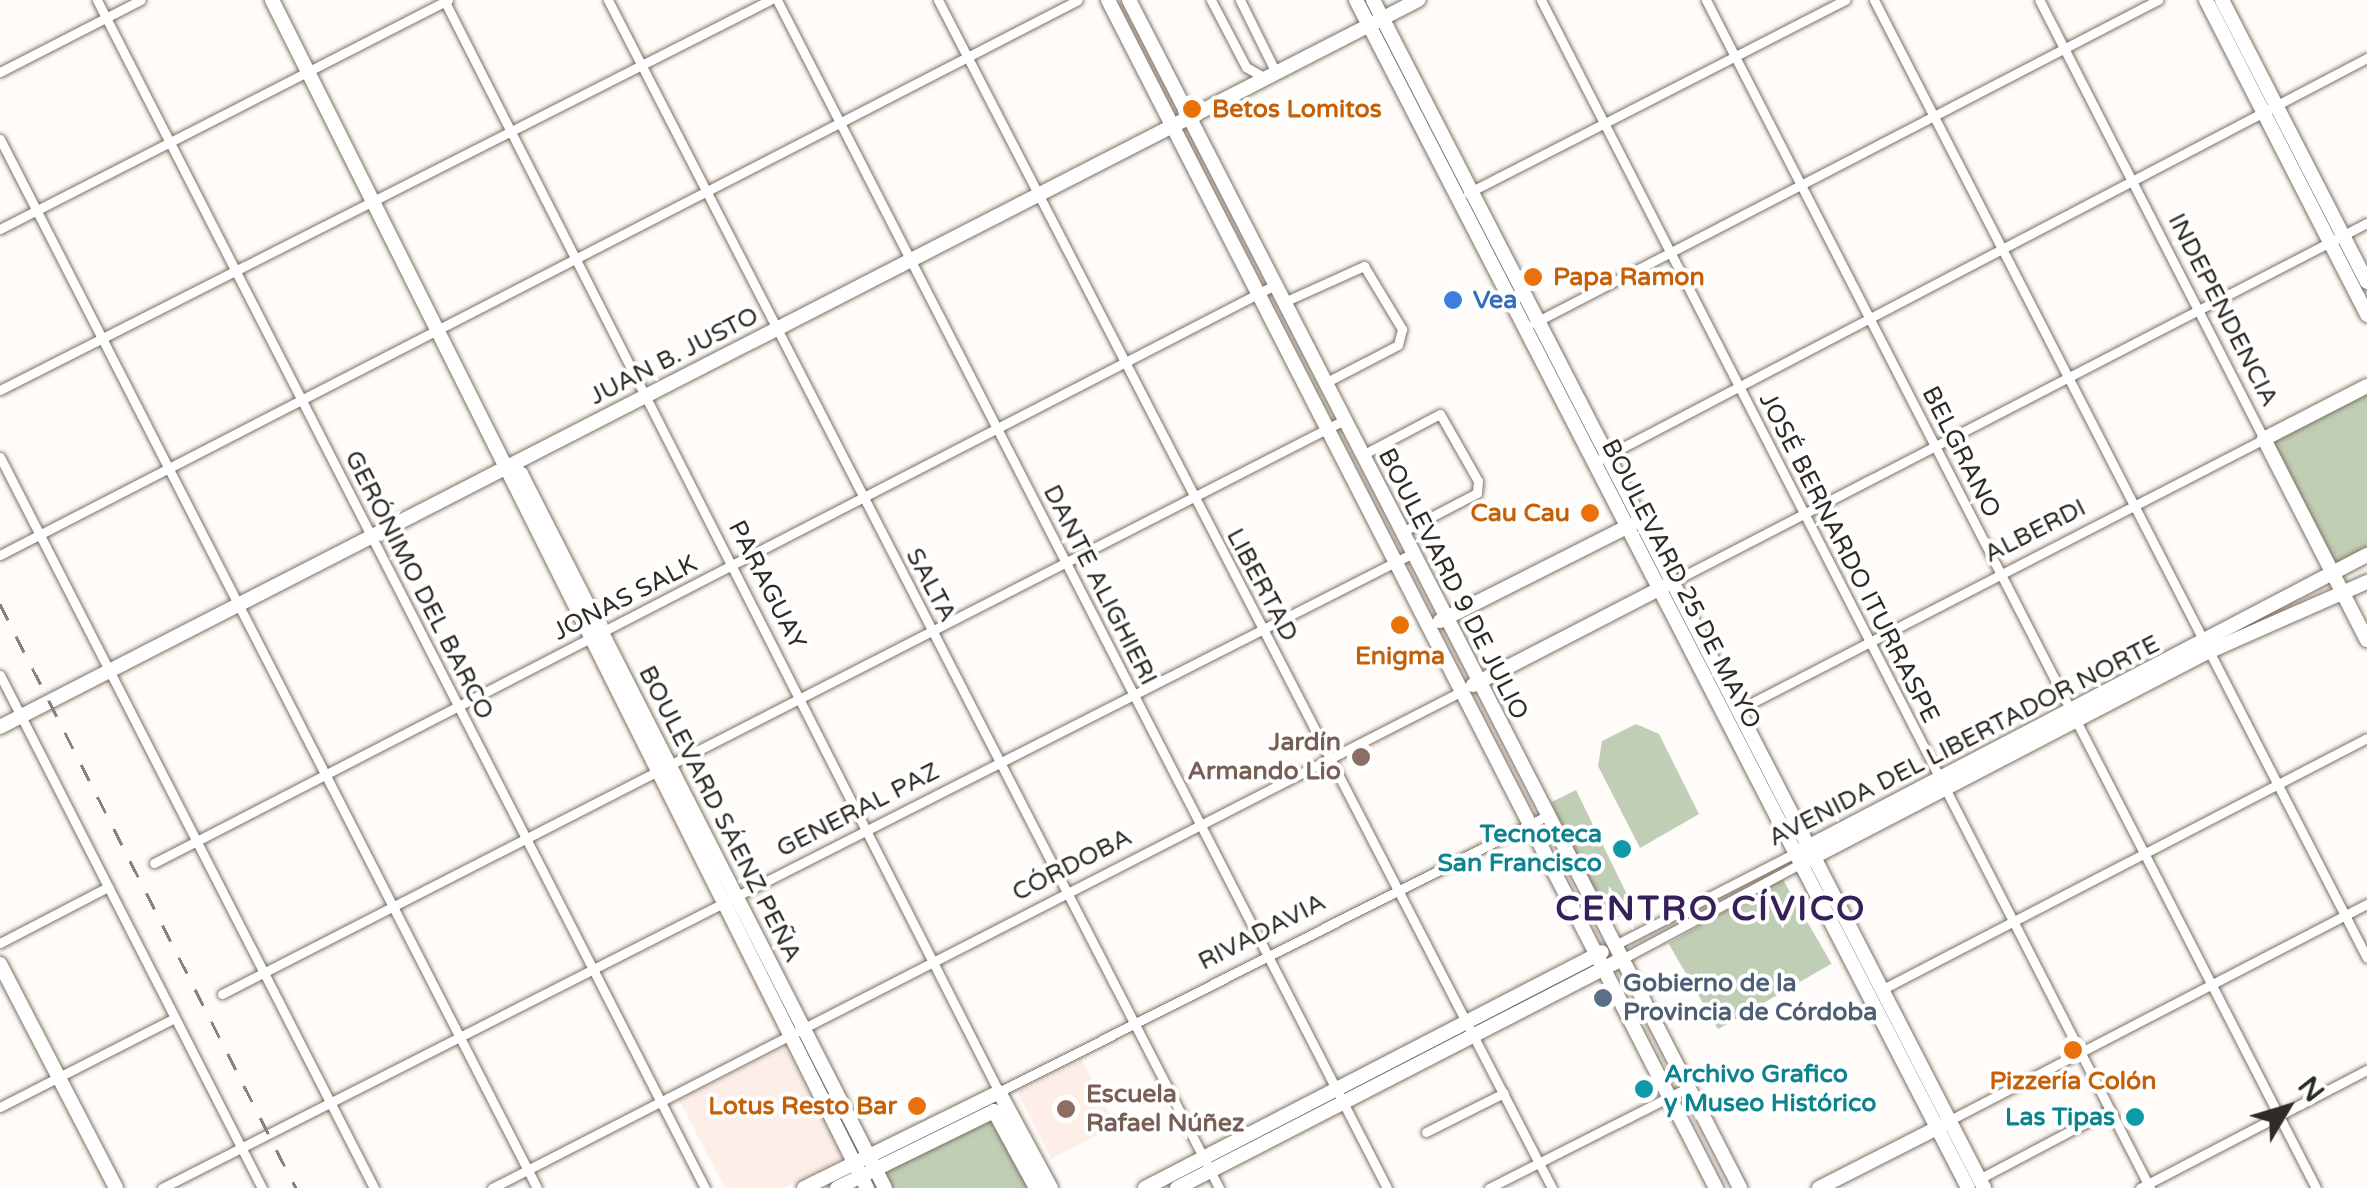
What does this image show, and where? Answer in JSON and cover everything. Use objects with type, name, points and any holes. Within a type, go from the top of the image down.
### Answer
[{"type":"main road","name":"BOULEVARD SÁENZ PEÑA","points":[[272,0],[797,1031],[885,1188]]},
{"type":"main road","name":"BOULEVARD 9 DE JULIO","points":[[1108,0],[1716,1188]]},
{"type":"main road","name":"BOULEVARD 9 DE JULIO","points":[[1128,0],[1740,1188]]},
{"type":"main road","name":"BOULEVARD 25 DE MAYO","points":[[1356,0],[1375,22],[1802,856],[1944,1124],[1972,1186]]},
{"type":"main road","name":"BOULEVARD 25 DE MAYO","points":[[1373,0],[1375,22]]},
{"type":"main road","name":"JUAN B. JUSTO","points":[[0,727],[1418,0]]},
{"type":"main road","points":[[2206,0],[2270,109]]},
{"type":"main road","points":[[2222,0],[2270,109],[2336,239],[2367,315]]},
{"type":"main road","points":[[2336,239],[2367,282]]},
{"type":"main road","name":"ALBERDI","points":[[2264,439],[2367,386]]},
{"type":"main road","name":"INDEPENDENCIA","points":[[2264,439],[2367,640]]},
{"type":"main road","points":[[1428,628],[1633,524]]},
{"type":"main road","name":"AVENIDA DEL LIBERTADOR NORTE","points":[[1802,856],[2206,648],[2367,555]]},
{"type":"main road","name":"AVENIDA DEL LIBERTADOR NORTE","points":[[2206,648],[2339,590],[2367,582]]},
{"type":"main road","name":"CÓRDOBA","points":[[1462,692],[1666,586]]},
{"type":"main road","points":[[1145,1188],[1207,1164],[1339,1096],[1474,1036],[1618,952]]},
{"type":"main road","points":[[1339,1096],[1466,1021],[1600,962]]},
{"type":"main road","points":[[0,964],[116,1188]]},
{"type":"main road","name":"BOULEVARD SÁENZ PEÑA","points":[[797,1031],[860,1175]]},
{"type":"main road","points":[[998,1092],[994,1111],[1036,1188]]},
{"type":"main road","name":"RIVADAVIA","points":[[837,1188],[860,1175],[872,1161],[998,1092]]},
{"type":"main road","name":"PARAGUAY","points":[[998,1092],[1051,1188]]},
{"type":"main road","name":"RIVADAVIA","points":[[872,1161],[994,1111]]},
{"type":"main road","points":[[1819,1188],[1944,1124]]},
{"type":"main road","points":[[1177,1188],[1207,1164]]},
{"type":"main road","name":"RIVADAVIA","points":[[804,1188],[860,1175]]},
{"type":"street","name":"GERÓNIMO DEL BARCO","points":[[97,0],[706,1188]]},
{"type":"street","points":[[0,72],[142,0]]},
{"type":"street","name":"SALTA","points":[[608,0],[773,331],[931,627],[1220,1188]]},
{"type":"street","points":[[0,390],[773,0]]},
{"type":"street","name":"DANTE ALIGHIERI","points":[[773,0],[840,122],[1387,1188]]},
{"type":"street","name":"LIBERTAD","points":[[938,0],[1552,1188]]},
{"type":"street","points":[[0,555],[1078,0]]},
{"type":"street","points":[[1211,0],[1246,67],[1271,76]]},
{"type":"street","points":[[1240,0],[1271,76]]},
{"type":"street","name":"JOSÉ BERNARDO ITURRASPE","points":[[1540,0],[2081,1052],[2146,1187]]},
{"type":"street","name":"BELGRANO","points":[[1706,0],[2316,1188]]},
{"type":"street","points":[[1464,196],[1845,0]]},
{"type":"street","points":[[1874,0],[2367,958]]},
{"type":"street","name":"INDEPENDENCIA","points":[[2039,0],[2264,439]]},
{"type":"street","points":[[1531,325],[2158,0]]},
{"type":"street","points":[[0,229],[445,1]]},
{"type":"street","name":"PARAGUAY","points":[[445,1],[935,960],[998,1092]]},
{"type":"street","points":[[1600,459],[2367,58]]},
{"type":"street","points":[[0,139],[537,1188]]},
{"type":"street","points":[[1666,586],[2367,223]]},
{"type":"street","points":[[1284,302],[1359,266],[1402,329],[1398,345],[1324,383]]},
{"type":"street","name":"JONAS SALK","points":[[154,864],[1274,285]]},
{"type":"street","points":[[1362,454],[1436,414],[1476,493],[1402,532]]},
{"type":"street","points":[[222,994],[798,695],[1344,420]]},
{"type":"street","name":"ALBERDI","points":[[1731,713],[2264,439]]},
{"type":"street","points":[[0,457],[374,1188]]},
{"type":"street","name":"GENERAL PAZ","points":[[162,1188],[1261,626],[1412,553]]},
{"type":"street","points":[[0,676],[262,1188]]},
{"type":"street","name":"CÓRDOBA","points":[[492,1188],[1462,692]]},
{"type":"street","points":[[1875,993],[2367,738]]},
{"type":"street","name":"RIVADAVIA","points":[[998,1092],[1548,815]]},
{"type":"street","name":"AVENIDA DEL LIBERTADOR NORTE","points":[[1618,952],[1802,856]]},
{"type":"street","name":"AVENIDA DEL LIBERTADOR NORTE","points":[[1618,952],[1802,856]]},
{"type":"street","points":[[0,943],[108,887]]},
{"type":"street","points":[[1944,1124],[2367,904]]},
{"type":"street","points":[[0,1107],[175,1018]]},
{"type":"street","points":[[2146,1187],[2367,1070]]},
{"type":"street","points":[[1489,1188],[1689,1087]]},
{"type":"street","points":[[1426,1132],[1504,1093]]},
{"type":"street","points":[[1972,1186],[2110,1110]]},
{"type":"shaded area","points":[[785,1047],[842,1158],[784,1188],[725,1188],[679,1100]]},
{"type":"shaded area","name":"Escuela Rafael Núñez","points":[[1081,1058],[1116,1126],[1051,1158],[1017,1091]]},
{"type":"green space","points":[[2367,386],[2367,555],[2337,569],[2264,439]]},
{"type":"green space","points":[[1636,724],[1659,734],[1699,814],[1640,848],[1598,766],[1602,741]]},
{"type":"green space","points":[[1576,790],[1634,910],[1609,922],[1551,802]]},
{"type":"green space","points":[[1782,878],[1832,964],[1718,1029],[1669,944]]},
{"type":"green space","points":[[989,1110],[1036,1188],[885,1188],[875,1168]]},
{"type":"railway","points":[[0,604],[296,1188]]},
{"type":"place","name":"Betos Lomitos","points":[[1192,109]]},
{"type":"place","name":"Papa Ramon","points":[[1533,277]]},
{"type":"place","name":"Vea","points":[[1453,300]]},
{"type":"place","name":"Cau Cau","points":[[1590,513]]},
{"type":"place","name":"Enigma","points":[[1400,625]]},
{"type":"place","name":"Jardín Armando Lio","points":[[1361,757]]},
{"type":"place","name":"Tecnoteca San Francisco","points":[[1622,849]]},
{"type":"place","name":"Gobierno de la Provincia de Córdoba","points":[[1603,998]]},
{"type":"place","name":"Pizzería Colón","points":[[2073,1050]]},
{"type":"place","name":"Archivo Grafico y Museo Histórico","points":[[1644,1089]]},
{"type":"place","name":"Lotus Resto Bar","points":[[917,1106]]},
{"type":"place","name":"Escuela Rafael Núñez","points":[[1066,1109]]},
{"type":"place","name":"Las Tipas","points":[[2135,1117]]},
{"type":"district","name":"CENTRO CÍVICO","points":[[1711,909]]}]
